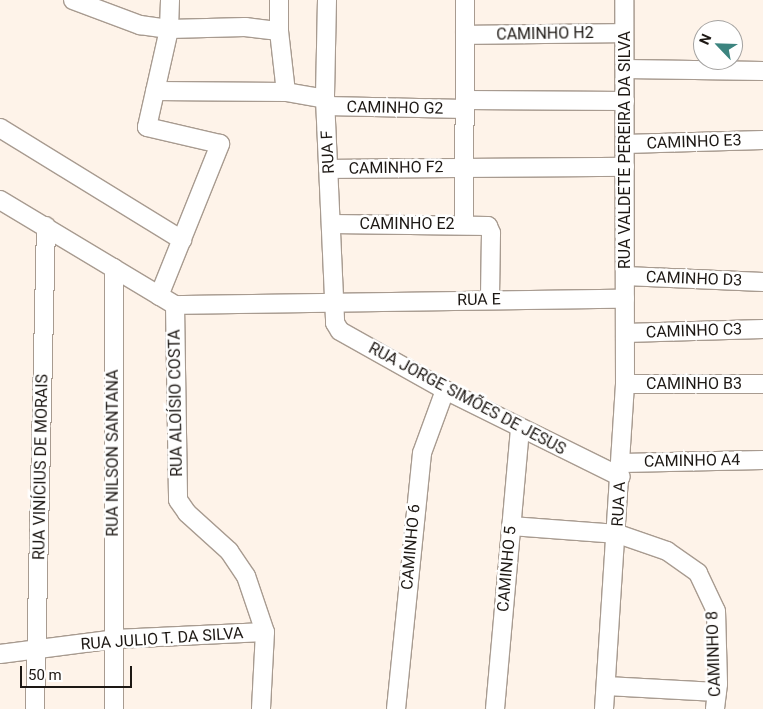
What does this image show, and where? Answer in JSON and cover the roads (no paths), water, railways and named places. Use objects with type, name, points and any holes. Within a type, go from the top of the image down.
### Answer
[{"type":"street","points":[[73,0],[116,8],[140,25],[169,29],[245,27],[279,31]]},
{"type":"street","points":[[159,296],[220,144],[147,127],[169,29],[170,0]]},
{"type":"street","points":[[279,0],[279,31],[286,92]]},
{"type":"street","name":"RUA F","points":[[327,0],[325,103],[331,224],[332,305]]},
{"type":"street","points":[[464,225],[465,0]]},
{"type":"street","name":"RUA VALDETE PEREIRA DA SILVA","points":[[624,0],[625,299]]},
{"type":"street","name":"CAMINHO H2","points":[[465,35],[624,33]]},
{"type":"street","points":[[625,69],[763,71]]},
{"type":"street","name":"CAMINHO G2","points":[[155,91],[286,92],[325,103],[466,105],[625,101]]},
{"type":"street","points":[[0,128],[182,240]]},
{"type":"street","name":"CAMINHO E3","points":[[625,144],[763,140]]},
{"type":"street","name":"CAMINHO F2","points":[[328,169],[625,167]]},
{"type":"street","points":[[0,200],[175,305]]},
{"type":"street","name":"CAMINHO E2","points":[[331,224],[483,225],[491,229],[490,300]]},
{"type":"street","name":"RUA VINÍCIUS DE MORAIS","points":[[35,709],[46,226]]},
{"type":"street","name":"RUA NILSON SANTANA","points":[[114,268],[114,709]]},
{"type":"street","name":"CAMINHO D3","points":[[625,276],[763,282]]},
{"type":"street","name":"RUA E","points":[[175,305],[332,305],[490,300],[625,299]]},
{"type":"street","name":"RUA A","points":[[604,709],[618,534],[625,384],[625,299]]},
{"type":"street","name":"RUA ALOÍSIO COSTA","points":[[175,305],[178,500],[187,513],[229,550],[246,576],[265,632]]},
{"type":"street","name":"RUA JORGE SIMÕES DE JESUS","points":[[332,305],[335,323],[340,331],[445,390],[520,428],[621,470]]},
{"type":"street","name":"CAMINHO C3","points":[[625,333],[763,329]]},
{"type":"street","name":"CAMINHO B3","points":[[625,384],[763,384]]},
{"type":"street","name":"CAMINHO 6","points":[[396,709],[422,453],[445,390]]},
{"type":"street","name":"CAMINHO 5","points":[[495,709],[520,428]]},
{"type":"street","name":"CAMINHO A4","points":[[621,470],[763,460]]},
{"type":"street","name":"CAMINHO 8","points":[[511,526],[618,534],[668,551],[698,573],[716,611],[716,701]]},
{"type":"street","points":[[261,709],[265,632]]},
{"type":"street","name":"RUA JULIO T. DA SILVA","points":[[0,654],[115,639],[265,632]]},
{"type":"street","points":[[606,686],[716,701]]}]
